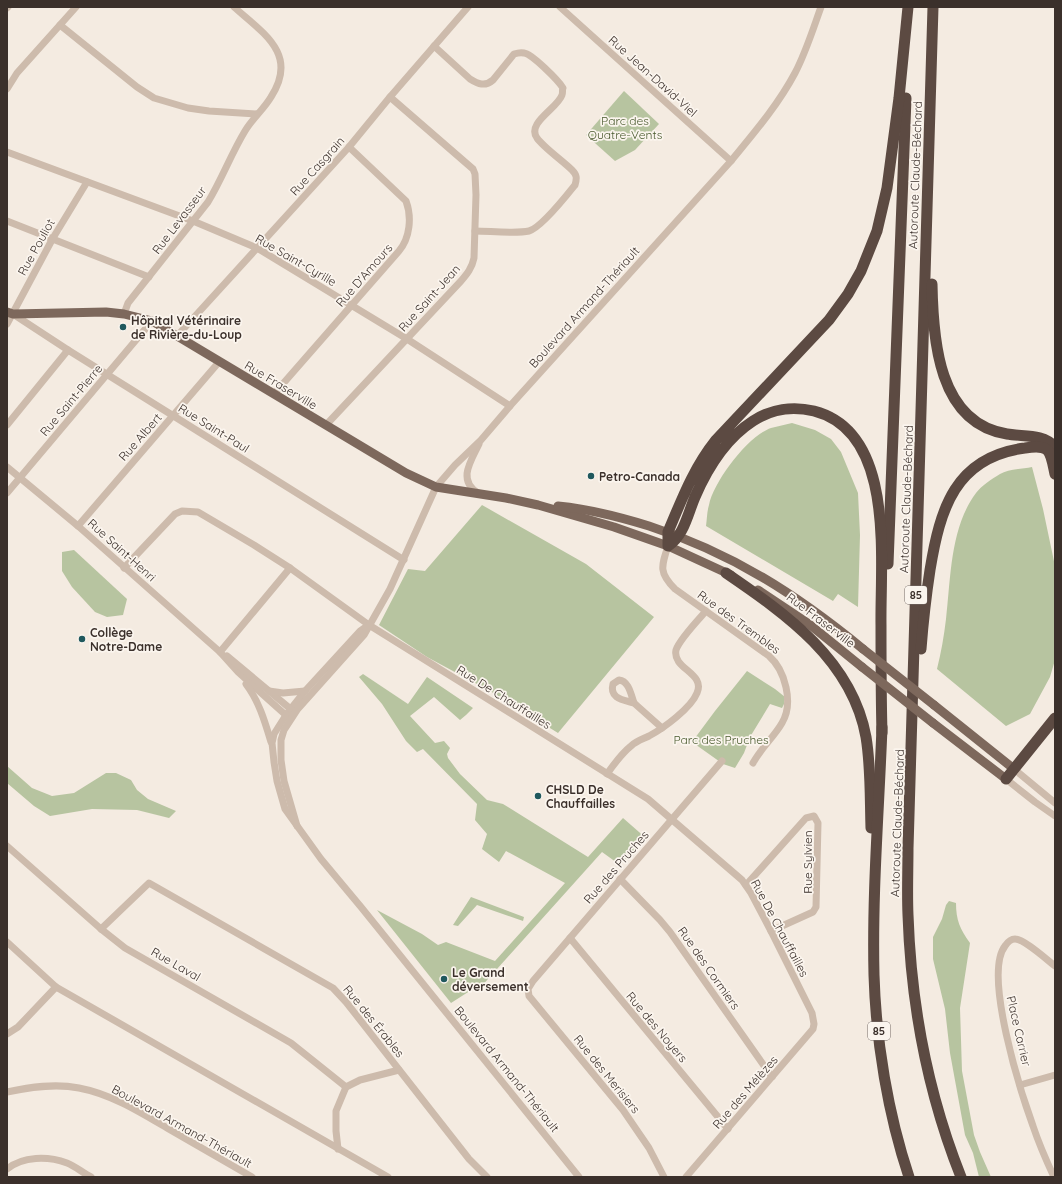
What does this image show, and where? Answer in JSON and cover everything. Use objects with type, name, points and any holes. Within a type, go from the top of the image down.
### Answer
[{"type":"highway","points":[[668,546],[668,532],[687,486],[703,457],[829,320],[848,294],[861,271],[877,231],[887,188],[899,104],[909,7]]},
{"type":"highway","name":"Autoroute Claude-Béchard","points":[[909,7],[882,733],[875,882],[875,981],[879,1035],[885,1077],[896,1128],[909,1177]]},
{"type":"highway","name":"Autoroute Claude-Béchard","points":[[932,7],[908,914],[914,991],[924,1053],[947,1141],[961,1177]]},
{"type":"highway","points":[[930,86],[932,295],[936,341],[943,374],[958,405],[978,424],[1002,434],[1041,438],[1048,441],[1055,447]]},
{"type":"highway","points":[[668,546],[679,537],[695,496],[712,464],[729,442],[753,421],[775,411],[800,409],[830,417],[841,424],[863,450],[876,489],[881,553],[882,733]]},
{"type":"highway","points":[[911,769],[921,644],[929,582],[936,538],[946,506],[961,481],[972,469],[987,458],[1005,451],[1030,447],[1044,447],[1050,454],[1055,474]]},
{"type":"highway","points":[[726,573],[774,607],[808,636],[828,658],[842,677],[859,712],[866,737],[870,776],[870,921],[875,981]]},
{"type":"highway","points":[[1006,779],[1055,718]]},
{"type":"main road","name":"Rue Fraserville","points":[[10,313],[106,312],[124,314],[152,321],[406,473],[436,487],[506,498],[538,505],[614,527],[668,546],[726,573],[792,612],[1006,779]]},
{"type":"main road","name":"Rue Fraserville","points":[[538,505],[588,510],[625,519],[668,532],[731,559],[779,586],[826,619],[1014,769]]},
{"type":"street","points":[[7,89],[17,73],[76,7]]},
{"type":"street","name":"Rue Levasseur","points":[[124,314],[128,303],[193,221],[216,189],[245,129],[271,97],[278,83],[281,72],[281,62],[278,52],[271,40],[234,7]]},
{"type":"street","name":"Rue Casgrain","points":[[177,336],[349,147],[468,7]]},
{"type":"street","name":"Rue Jean-David-Viel","points":[[560,7],[731,161]]},
{"type":"street","name":"Boulevard Armand-Thériault","points":[[579,1177],[321,859],[297,826],[286,809],[281,796],[274,762],[272,743],[274,734],[290,714],[364,635],[368,625],[382,606],[436,487],[455,464],[481,440],[731,161],[772,108],[795,74],[821,7]]},
{"type":"street","points":[[60,24],[137,88],[154,98],[188,108],[257,114]]},
{"type":"street","points":[[434,46],[476,83],[489,83],[514,54],[525,53],[556,79],[563,88],[559,100],[535,126],[535,133],[537,138],[542,143],[576,174],[577,180],[575,184],[545,219],[533,229],[523,231],[475,231]]},
{"type":"street","name":"Rue Saint-Jean","points":[[326,425],[468,273],[474,258],[475,180],[473,168],[390,97]]},
{"type":"street","name":"Rue D'Amours","points":[[274,394],[405,244],[409,227],[408,206],[406,201],[349,147]]},
{"type":"street","name":"Rue Saint-Cyrille","points":[[7,152],[193,221],[257,248],[407,339],[510,406]]},
{"type":"street","name":"Rue Pouliot","points":[[7,324],[10,313],[87,182]]},
{"type":"street","points":[[7,221],[149,277]]},
{"type":"street","name":"Rue Saint-Paul","points":[[10,313],[404,560]]},
{"type":"street","name":"Rue Saint-Pierre","points":[[7,493],[152,321]]},
{"type":"street","points":[[7,425],[68,350]]},
{"type":"street","name":"Rue Albert","points":[[78,526],[219,362]]},
{"type":"street","points":[[480,494],[473,490],[468,483],[467,476],[469,464],[481,440]]},
{"type":"street","name":"Rue Saint-Henri","points":[[7,467],[78,526],[220,652],[238,672],[290,714]]},
{"type":"street","name":"Rue De Chauffailles","points":[[124,568],[175,514],[182,511],[198,512],[290,568],[368,625],[648,800],[746,885],[771,931],[814,1018]]},
{"type":"street","name":"Rue des Trembles","points":[[668,546],[662,567],[664,577],[675,589],[769,656],[775,661],[783,676],[787,694],[786,712],[783,721],[757,754],[752,763]]},
{"type":"street","points":[[220,652],[290,568]]},
{"type":"street","points":[[607,774],[624,752],[632,745],[662,728],[674,719],[697,694],[697,681],[691,672],[679,662],[676,651],[680,641],[706,611]]},
{"type":"street","name":"Boulevard Armand-Thériault","points":[[297,826],[284,781],[281,750],[284,730],[290,714],[305,691],[360,631],[368,625]]},
{"type":"street","name":"Rue Saint-Henri","points":[[220,652],[231,658],[269,691],[290,714]]},
{"type":"street","points":[[238,672],[252,692],[272,743]]},
{"type":"street","points":[[269,691],[283,693],[305,691]]},
{"type":"street","points":[[634,703],[662,728]]},
{"type":"street","name":"Rue des Pruches","points":[[528,990],[533,981],[722,761]]},
{"type":"street","name":"Rue Fraserville","points":[[1014,769],[1055,803]]},
{"type":"street","name":"Rue Fraserville","points":[[1006,779],[1055,816]]},
{"type":"street","name":"Rue Sylvien","points":[[746,885],[806,818],[814,816],[818,822],[816,907],[813,912],[771,931]]},
{"type":"street","name":"Rue Laval","points":[[7,846],[101,929],[125,948],[291,1043],[346,1087]]},
{"type":"street","name":"Rue des Cormiers","points":[[620,879],[670,932],[772,1077]]},
{"type":"street","name":"Rue des Érables","points":[[101,929],[149,883],[333,988],[346,1002],[470,1159],[487,1177]]},
{"type":"street","name":"Rue des Noyers","points":[[570,938],[728,1129]]},
{"type":"street","name":"Place Carrier","points":[[1054,1177],[1033,1127],[1020,1085],[999,998],[998,969],[1002,951],[1009,941],[1012,940],[1018,940],[1025,944],[1055,966]]},
{"type":"street","points":[[7,942],[56,987],[388,1177]]},
{"type":"street","points":[[7,1034],[18,1027],[56,987]]},
{"type":"street","name":"Rue des Merisiers","points":[[528,990],[529,996],[623,1110],[649,1148],[664,1177]]},
{"type":"street","name":"Rue des Mélèzes","points":[[686,1177],[813,1029],[814,1018]]},
{"type":"street","points":[[338,1149],[336,1111],[346,1087],[360,1080],[399,1070]]},
{"type":"street","points":[[1020,1085],[1055,1075]]},
{"type":"street","name":"Boulevard Armand-Thériault","points":[[7,1092],[45,1086],[78,1088],[94,1091],[124,1104],[252,1177]]},
{"type":"street","points":[[7,1169],[26,1160],[42,1158],[66,1163],[91,1177]]},
{"type":"green space","name":"Parc des Quatre-Vents","points":[[624,91],[659,124],[635,150],[615,161],[586,135]]},
{"type":"green space","points":[[792,423],[815,430],[831,439],[841,452],[858,493],[860,535],[858,607],[838,594],[833,601],[706,526],[712,495],[733,460],[752,440],[762,433],[771,428]]},
{"type":"green space","points":[[1032,467],[1043,509],[1055,566],[1055,660],[1050,677],[1030,714],[1006,726],[937,669],[945,625],[953,553],[956,537],[967,507],[978,490],[1003,472]]},
{"type":"green space","points":[[482,505],[586,564],[654,617],[558,733],[490,691],[427,657],[379,625],[408,569],[425,571]]},
{"type":"green space","points":[[74,550],[127,599],[123,615],[107,617],[95,612],[72,587],[62,571],[62,552]]},
{"type":"green space","name":"Parc des Pruches","points":[[747,671],[785,697],[782,708],[770,704],[750,737],[744,753],[735,768],[723,764],[692,742]]},
{"type":"green space","points":[[363,674],[408,704],[427,677],[473,708],[460,720],[434,697],[410,716],[435,743],[444,741],[450,748],[447,754],[448,758],[460,774],[487,800],[503,804],[588,857],[623,818],[647,839],[620,865],[602,852],[479,989],[476,987],[451,1003],[377,910],[422,934],[438,945],[446,942],[495,961],[565,883],[506,851],[499,862],[482,849],[487,834],[475,820],[477,804],[423,749],[417,752],[406,741],[382,704],[359,677]]},
{"type":"green space","points":[[7,766],[32,788],[52,796],[74,793],[106,773],[116,773],[131,780],[137,790],[148,799],[176,811],[169,818],[137,810],[92,809],[50,816],[34,806],[7,783]]},
{"type":"green space","points":[[471,897],[524,917],[523,921],[477,905],[458,926],[453,925]]},
{"type":"green space","points":[[949,901],[956,903],[959,924],[970,943],[960,1008],[962,1071],[974,1135],[991,1177],[979,1177],[973,1153],[965,1135],[950,1053],[945,1009],[933,959],[933,937]]},
{"type":"place","name":"Hôpital Vétérinaire de Rivière-du-Loup","points":[[123,327]]},
{"type":"place","name":"Petro-Canada","points":[[591,476]]},
{"type":"place","name":"Collège Notre-Dame","points":[[82,639]]},
{"type":"place","name":"CHSLD De Chauffailles","points":[[538,796]]},
{"type":"place","name":"Le Grand déversement","points":[[444,979]]}]
